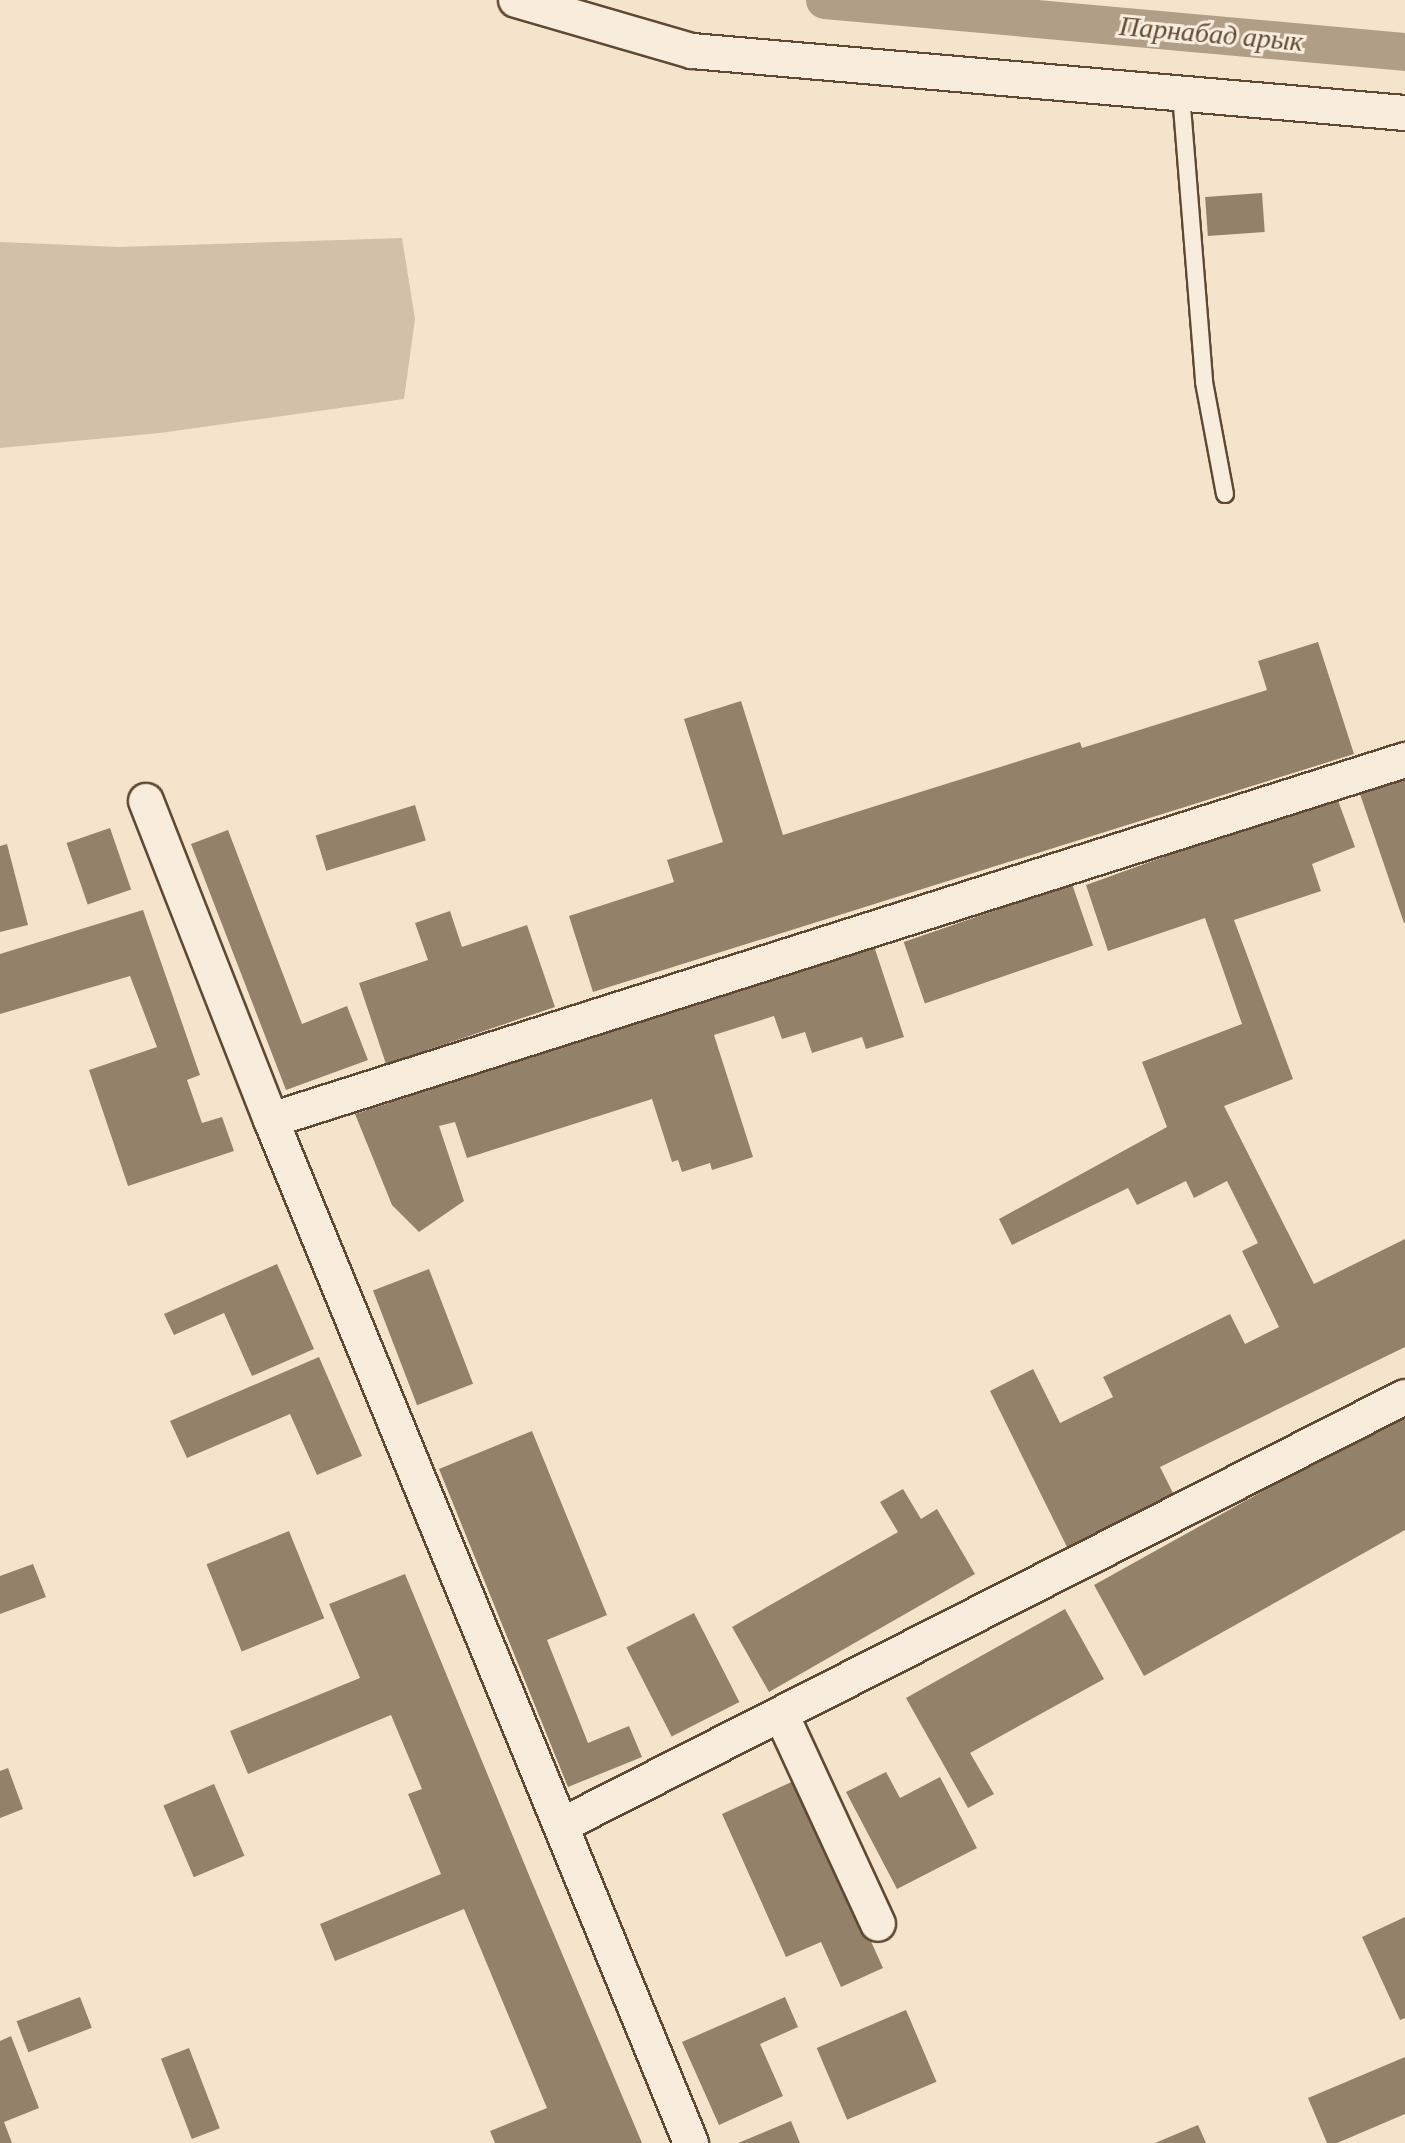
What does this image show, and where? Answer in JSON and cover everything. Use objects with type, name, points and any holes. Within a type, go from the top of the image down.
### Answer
[{"type":"street","points":[[516,0],[692,51],[1405,113]]},
{"type":"street","points":[[271,1120],[1405,760]]},
{"type":"street","points":[[146,801],[271,1120],[691,2143]]},
{"type":"street","points":[[562,1825],[1405,1397]]},
{"type":"street","points":[[781,1714],[878,1924]]},
{"type":"lane","points":[[1181,94],[1204,382],[1225,494]]},
{"type":"shaded area","points":[[402,238],[415,319],[404,399],[160,433],[0,448],[0,242],[118,247]]},
{"type":"building","points":[[1262,193],[1265,232],[1208,236],[1205,197]]},
{"type":"building","points":[[1318,642],[1354,754],[593,992],[569,916],[674,882],[667,860],[723,842],[684,719],[741,701],[783,835],[1080,742],[1082,748],[1267,690],[1258,661]]},
{"type":"building","points":[[1405,779],[1405,923],[1404,923],[1360,794]]},
{"type":"building","points":[[1336,795],[1355,847],[1312,864],[1321,891],[1234,920],[1293,1079],[1224,1106],[1314,1284],[1405,1239],[1405,1347],[1160,1467],[1174,1495],[1067,1547],[990,1391],[1033,1369],[1060,1423],[1113,1397],[1103,1377],[1230,1314],[1245,1344],[1279,1327],[1242,1251],[1258,1243],[1227,1181],[1194,1198],[1186,1181],[1137,1205],[1128,1188],[1012,1245],[999,1219],[1167,1127],[1142,1062],[1242,1024],[1205,918],[1108,951],[1086,885]]},
{"type":"building","points":[[415,805],[426,840],[326,871],[316,835]]},
{"type":"building","points":[[110,828],[131,889],[88,904],[67,843]]},
{"type":"building","points":[[228,830],[302,1024],[347,1006],[368,1060],[286,1090],[191,844]]},
{"type":"building","points":[[7,844],[28,925],[0,932],[0,846]]},
{"type":"building","points":[[1072,884],[1093,945],[925,1003],[904,942]]},
{"type":"building","points":[[143,910],[200,1075],[187,1080],[202,1123],[222,1117],[234,1151],[128,1186],[89,1070],[157,1047],[130,976],[0,1014],[0,954]]},
{"type":"building","points":[[450,911],[462,947],[527,925],[555,1007],[386,1064],[359,983],[428,960],[415,923]]},
{"type":"building","points":[[874,946],[904,1037],[866,1049],[862,1037],[812,1053],[805,1032],[782,1039],[774,1016],[714,1035],[753,1157],[712,1170],[710,1163],[682,1172],[678,1160],[672,1162],[652,1099],[467,1158],[455,1122],[439,1126],[464,1201],[419,1232],[392,1205],[355,1114]]},
{"type":"building","points":[[277,1264],[314,1349],[252,1376],[224,1313],[174,1335],[164,1314]]},
{"type":"building","points":[[429,1269],[473,1384],[417,1405],[373,1291]]},
{"type":"building","points":[[319,1357],[362,1456],[317,1475],[290,1414],[187,1458],[170,1421]]},
{"type":"building","points":[[1405,1412],[1405,1530],[1144,1676],[1094,1585]]},
{"type":"building","points":[[532,1431],[607,1615],[547,1640],[588,1743],[629,1726],[642,1757],[568,1787],[439,1469]]},
{"type":"building","points":[[903,1489],[921,1519],[937,1509],[975,1574],[769,1692],[732,1627],[898,1532],[880,1502]]},
{"type":"building","points":[[289,1531],[324,1618],[242,1651],[206,1564]]},
{"type":"building","points":[[33,1564],[46,1597],[0,1614],[0,1576]]},
{"type":"building","points":[[405,1574],[642,2143],[495,2143],[490,2131],[547,2108],[464,1909],[335,1961],[320,1924],[441,1874],[408,1794],[422,1789],[391,1715],[248,1774],[230,1731],[360,1678],[329,1604]]},
{"type":"building","points":[[1065,1609],[1104,1679],[970,1753],[994,1794],[968,1808],[906,1698]]},
{"type":"building","points":[[694,1613],[739,1702],[672,1737],[626,1648]]},
{"type":"building","points":[[8,1768],[23,1809],[0,1818],[0,1771]]},
{"type":"building","points":[[886,1772],[900,1798],[940,1777],[977,1848],[897,1889],[846,1792]]},
{"type":"building","points":[[798,1779],[883,1968],[841,1987],[821,1942],[786,1957],[722,1814]]},
{"type":"building","points":[[214,1784],[244,1856],[194,1877],[163,1805]]},
{"type":"building","points":[[1405,1917],[1405,2018],[1400,2020],[1362,1937]]},
{"type":"building","points":[[80,1997],[92,2028],[28,2052],[17,2021]]},
{"type":"building","points":[[785,1997],[798,2027],[760,2044],[783,2096],[719,2125],[682,2042]]},
{"type":"building","points":[[906,2010],[936,2082],[847,2120],[817,2048]]},
{"type":"building","points":[[11,2036],[39,2108],[4,2122],[12,2143],[0,2143],[0,2041]]},
{"type":"building","points":[[189,2048],[220,2128],[192,2139],[161,2059]]},
{"type":"building","points":[[1405,2057],[1405,2114],[1337,2143],[1327,2143],[1308,2098]]},
{"type":"building","points":[[791,2121],[800,2143],[738,2143]]},
{"type":"building","points":[[1198,2125],[1206,2143],[1155,2143]]},
{"type":"waterway","name":"Парнабад арык","points":[[825,0],[1405,52]]}]
